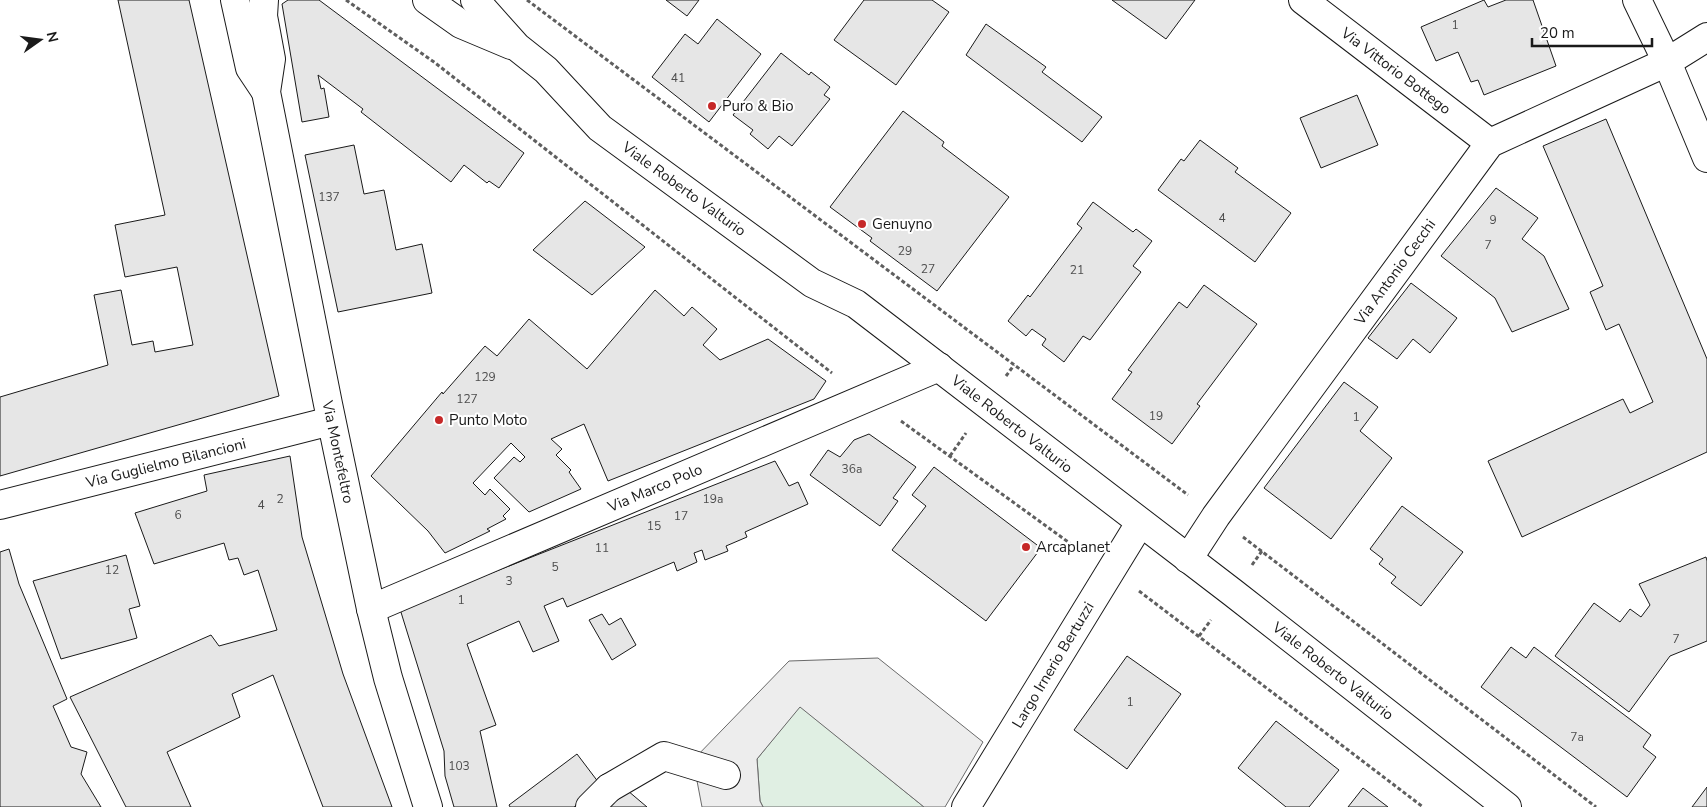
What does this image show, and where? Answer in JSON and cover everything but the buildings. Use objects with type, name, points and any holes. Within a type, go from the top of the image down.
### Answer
[{"type":"street","name":"Via Montefeltro","points":[[235,0],[250,68],[266,92]]},
{"type":"street","name":"Via Montefeltro","points":[[264,0],[262,16],[270,59],[266,92],[331,421],[371,610],[388,678],[428,807]]},
{"type":"street","name":"Viale Roberto Valturio","points":[[427,0],[461,24],[517,47]]},
{"type":"street","name":"Viale Roberto Valturio","points":[[476,0],[517,47],[546,70],[600,128],[812,283],[856,304],[1507,807]]},
{"type":"street","name":"Via Vittorio Bottego","points":[[1303,0],[1490,143]]},
{"type":"street","points":[[1636,0],[1666,62],[1707,158]]},
{"type":"street","name":"Via Antonio Cecchi","points":[[1188,559],[1216,516],[1490,143],[1666,62],[1707,37]]},
{"type":"street","name":"Via Marco Polo","points":[[371,610],[939,368]]},
{"type":"street","name":"Via Guglielmo Bilancioni","points":[[0,505],[331,421]]},
{"type":"street","name":"Largo Irnerio Bertuzzi","points":[[966,807],[1140,523]]},
{"type":"street","points":[[590,807],[609,788],[664,756],[726,775]]},
{"type":"path","points":[[346,0],[434,62],[830,372]]},
{"type":"path","points":[[527,0],[1216,516],[1596,807]]},
{"type":"path","points":[[898,419],[1074,547]]},
{"type":"path","points":[[1141,593],[1423,807]]},
{"type":"green space","points":[[800,706],[924,807],[763,807],[760,801],[757,759]]},
{"type":"shaded area","points":[[878,658],[983,742],[945,807],[924,807],[800,707],[757,759],[760,801],[763,807],[702,807],[693,760],[789,661]]},
{"type":"place","name":"Puro & Bio","points":[[712,106]]},
{"type":"place","name":"Genuyno","points":[[862,224]]},
{"type":"place","name":"Punto Moto","points":[[439,420]]},
{"type":"place","name":"Arcaplanet","points":[[1026,547]]}]
